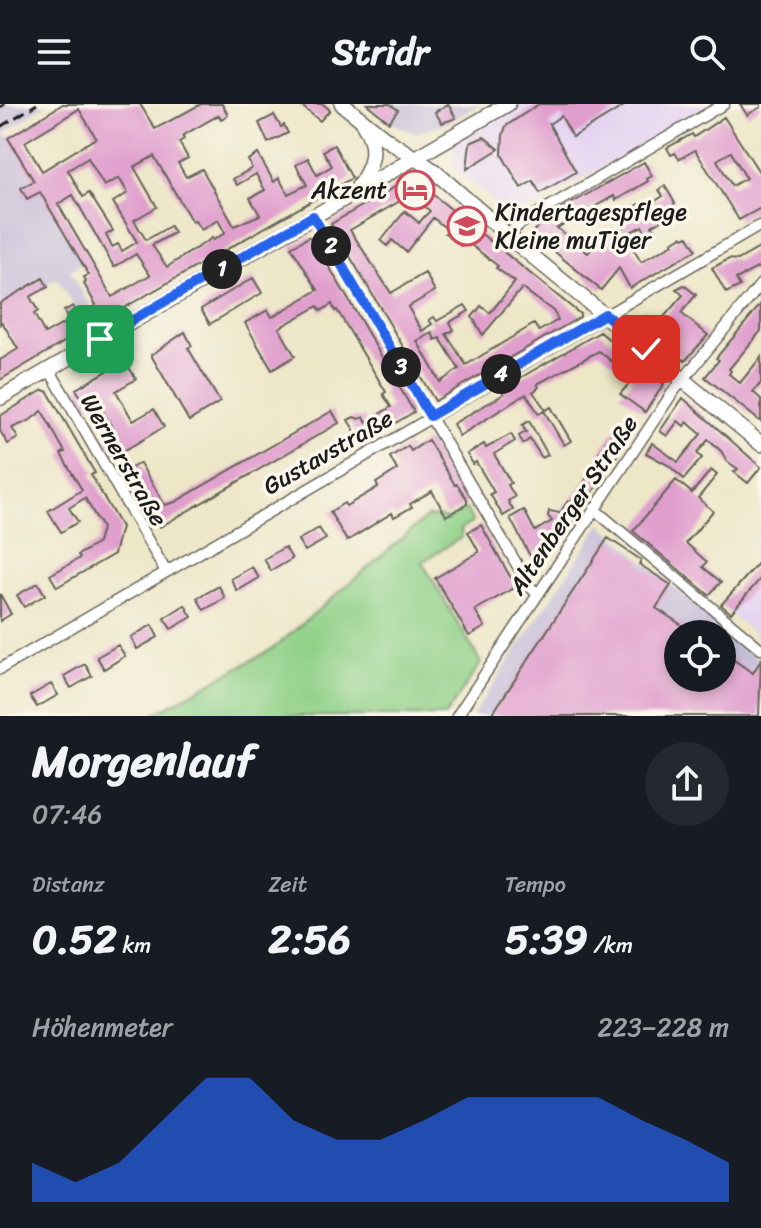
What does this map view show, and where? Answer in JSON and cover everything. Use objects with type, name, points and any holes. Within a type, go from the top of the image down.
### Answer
[{"type":"main road","points":[[342,104],[433,170],[761,444]]},
{"type":"main road","points":[[0,398],[508,104]]},
{"type":"main road","points":[[352,193],[368,172],[373,154],[371,138],[356,116]]},
{"type":"street","points":[[508,234],[724,104]]},
{"type":"street","points":[[313,216],[530,587],[538,594]]},
{"type":"street","name":"Gustavstraße","points":[[0,669],[761,225]]},
{"type":"street","name":"Altenberger Straße","points":[[457,716],[683,379],[761,284]]},
{"type":"street","name":"Wernerstraße","points":[[49,369],[165,570]]},
{"type":"street","points":[[594,509],[761,649]]},
{"type":"shaded area","points":[[0,104],[46,104],[5,133],[82,263],[70,271],[99,322],[87,329],[57,278],[47,284],[48,287],[0,314]]},
{"type":"shaded area","points":[[366,104],[480,104],[447,123],[415,133],[389,122]]},
{"type":"shaded area","points":[[524,104],[706,104],[627,154],[517,215],[509,215],[453,167],[452,160],[455,143]]},
{"type":"shaded area","points":[[601,524],[712,620],[664,620],[664,692],[736,692],[736,640],[761,662],[761,716],[472,716]]},
{"type":"shaded area","points":[[761,560],[761,637],[760,639],[721,606]]},
{"type":"green space","points":[[466,509],[473,522],[461,529],[462,537],[422,562],[481,663],[445,716],[150,716],[274,648],[427,517],[439,516],[447,520]]},
{"type":"building","points":[[63,104],[140,104],[155,129],[201,104],[222,104],[228,115],[221,119],[219,115],[182,136],[184,139],[179,142],[188,158],[178,163],[186,177],[202,169],[234,226],[260,215],[250,198],[265,190],[256,174],[237,185],[233,179],[252,168],[248,160],[258,154],[274,182],[279,178],[288,194],[307,185],[296,165],[308,158],[317,175],[332,166],[323,151],[334,145],[352,178],[99,322],[92,310],[96,305],[84,284],[84,277],[89,275],[40,192],[27,199],[21,188],[34,181],[8,138]],"holes":[[[79,109],[96,138],[42,171],[25,142]],[[154,156],[192,222],[195,221],[201,230],[218,220],[225,233],[167,267],[152,245],[174,233],[170,226],[146,240],[134,220],[157,207],[134,167]],[[88,158],[104,186],[119,178],[128,193],[113,202],[137,242],[122,251],[118,244],[112,247],[106,235],[113,231],[89,193],[83,197],[68,170]],[[73,195],[114,267],[136,254],[150,275],[112,297],[58,204]]]},
{"type":"building","points":[[299,104],[323,104],[330,110],[320,121]]},
{"type":"building","points":[[367,104],[390,104],[398,110],[389,122]]},
{"type":"building","points":[[448,104],[456,118],[442,123],[435,112]]},
{"type":"building","points":[[539,104],[627,104],[573,137],[561,116],[549,124],[576,172],[540,193],[533,181],[521,188],[502,155],[506,126]]},
{"type":"building","points":[[740,104],[761,104],[761,107],[747,115]]},
{"type":"building","points":[[274,115],[288,133],[268,143],[259,123]]},
{"type":"building","points":[[724,117],[761,175],[761,208],[739,220],[695,150],[679,159],[675,153],[671,155],[667,148],[692,134],[694,137]],"holes":[[[731,152],[746,178],[732,186],[717,160]]]},
{"type":"building","points":[[484,137],[499,149],[467,169],[470,143]]},
{"type":"building","points":[[644,162],[652,176],[648,181],[557,228],[588,253],[599,240],[625,226],[617,212],[624,209],[626,212],[643,202],[646,207],[663,196],[659,190],[665,186],[677,211],[652,226],[655,232],[648,236],[642,226],[625,235],[641,262],[682,236],[688,236],[696,250],[630,288],[619,268],[601,290],[532,233],[544,219]]},
{"type":"building","points":[[412,177],[424,187],[350,230],[391,293],[425,273],[435,291],[408,307],[422,331],[432,324],[429,320],[434,317],[437,321],[465,305],[469,311],[450,322],[454,330],[446,334],[466,365],[534,324],[539,331],[558,320],[553,311],[522,288],[483,335],[472,317],[481,306],[490,313],[515,282],[496,268],[498,266],[466,241],[461,246],[433,218],[406,252],[392,240],[387,246],[381,241],[405,211],[419,223],[430,211],[415,199],[425,188],[580,317],[435,401],[331,224]],"holes":[[[432,333],[435,340],[440,338],[459,369],[440,382],[417,341]]]},
{"type":"building","points":[[309,237],[313,239],[414,412],[362,443],[348,420],[364,417],[366,422],[391,407],[383,394],[386,392],[332,304],[321,311],[318,306],[279,328],[295,356],[272,370],[245,323],[268,310],[272,317],[318,290],[291,247]]},
{"type":"building","points":[[761,247],[761,266],[736,279],[740,286],[726,293],[712,268],[729,259],[738,260]]},
{"type":"building","points":[[43,278],[48,287],[30,297],[38,311],[34,314],[45,334],[68,321],[64,311],[73,306],[86,329],[0,380],[0,360],[18,349],[2,322],[0,324],[0,303]]},
{"type":"building","points":[[253,278],[262,293],[210,324],[201,309]]},
{"type":"building","points":[[684,285],[696,295],[681,313],[708,335],[685,361],[640,323],[646,316],[657,325],[683,295],[676,289]]},
{"type":"building","points":[[761,304],[761,331],[729,369],[729,374],[740,383],[761,357],[761,383],[753,392],[761,399],[761,422],[705,377],[719,360],[716,358]]},
{"type":"building","points":[[185,332],[192,346],[188,348],[220,402],[189,421],[151,355]]},
{"type":"building","points":[[600,332],[664,384],[645,412],[620,394],[633,379],[599,351],[537,384],[539,387],[533,392],[546,410],[551,407],[571,441],[564,445],[544,411],[539,414],[526,394],[459,436],[453,424],[504,394],[501,389]]},
{"type":"building","points":[[125,361],[136,379],[116,391],[133,421],[154,409],[164,427],[115,456],[104,438],[115,432],[97,401],[86,407],[76,389]]},
{"type":"building","points":[[43,390],[48,392],[95,473],[91,475],[121,527],[114,554],[57,587],[50,575],[80,558],[78,555],[98,543],[102,528],[85,498],[69,508],[78,522],[61,532],[48,511],[82,490],[61,454],[65,452],[42,411],[12,428],[18,438],[8,444],[0,431],[0,416]]},
{"type":"building","points":[[683,398],[761,467],[748,483],[734,472],[738,469],[708,440],[697,453],[702,458],[684,479],[668,465],[646,453],[652,443],[678,462],[701,434],[687,422],[684,426],[678,421],[667,436],[660,431]]},
{"type":"building","points":[[332,411],[339,423],[160,527],[124,472],[140,463],[165,505]]},
{"type":"building","points":[[529,421],[548,455],[542,458],[530,439],[523,444],[519,436],[526,432],[522,425]]},
{"type":"building","points":[[614,431],[627,440],[581,510],[565,533],[530,556],[510,518],[524,510],[535,531],[552,521],[549,511],[560,513],[568,501],[570,503]]},
{"type":"building","points":[[511,434],[515,441],[494,454],[511,483],[508,485],[515,497],[508,501],[513,510],[503,516],[490,494],[494,492],[476,462],[473,464],[467,454],[484,444],[486,448]]},
{"type":"building","points":[[428,440],[467,499],[467,504],[446,516],[432,491],[410,504],[412,507],[394,517],[392,513],[347,541],[330,512],[378,487],[376,483],[397,470],[390,457],[408,446],[411,451]]},
{"type":"building","points":[[711,470],[717,475],[698,498],[713,511],[686,543],[707,562],[703,567],[721,582],[709,595],[633,531],[676,480],[692,493]]},
{"type":"building","points":[[481,525],[516,587],[475,610],[485,627],[469,636],[435,578],[479,552],[468,532]]},
{"type":"building","points":[[319,528],[326,539],[305,551],[298,540]]},
{"type":"building","points":[[608,538],[671,585],[656,608],[674,620],[664,620],[664,692],[736,692],[736,661],[753,673],[761,660],[759,716],[491,716]]},
{"type":"building","points":[[285,547],[292,559],[271,571],[264,559]]},
{"type":"building","points":[[761,560],[761,578],[731,613],[721,605]]},
{"type":"building","points":[[252,567],[259,578],[237,591],[231,579]]},
{"type":"building","points":[[38,583],[45,595],[24,607],[17,595]]},
{"type":"building","points":[[219,586],[225,598],[204,610],[197,598]]},
{"type":"building","points":[[0,594],[11,614],[0,621]]},
{"type":"building","points":[[185,605],[192,617],[171,629],[164,618]]},
{"type":"building","points":[[152,625],[158,637],[137,649],[131,637]]},
{"type":"building","points":[[118,645],[125,656],[104,669],[97,657]]},
{"type":"building","points":[[85,664],[92,676],[71,688],[64,676]]},
{"type":"building","points":[[51,684],[58,695],[37,707],[30,696]]},
{"type":"railway","points":[[0,107],[5,104]]},
{"type":"railway","points":[[0,127],[37,104]]},
{"type":"place","name":"Akzent","points":[[415,190]]},
{"type":"place","name":"Kindertagespflege Kleine muTiger","points":[[467,226]]},
{"type":"route","points":[[100,339],[313,216],[430,416],[605,314],[646,349]]}]
